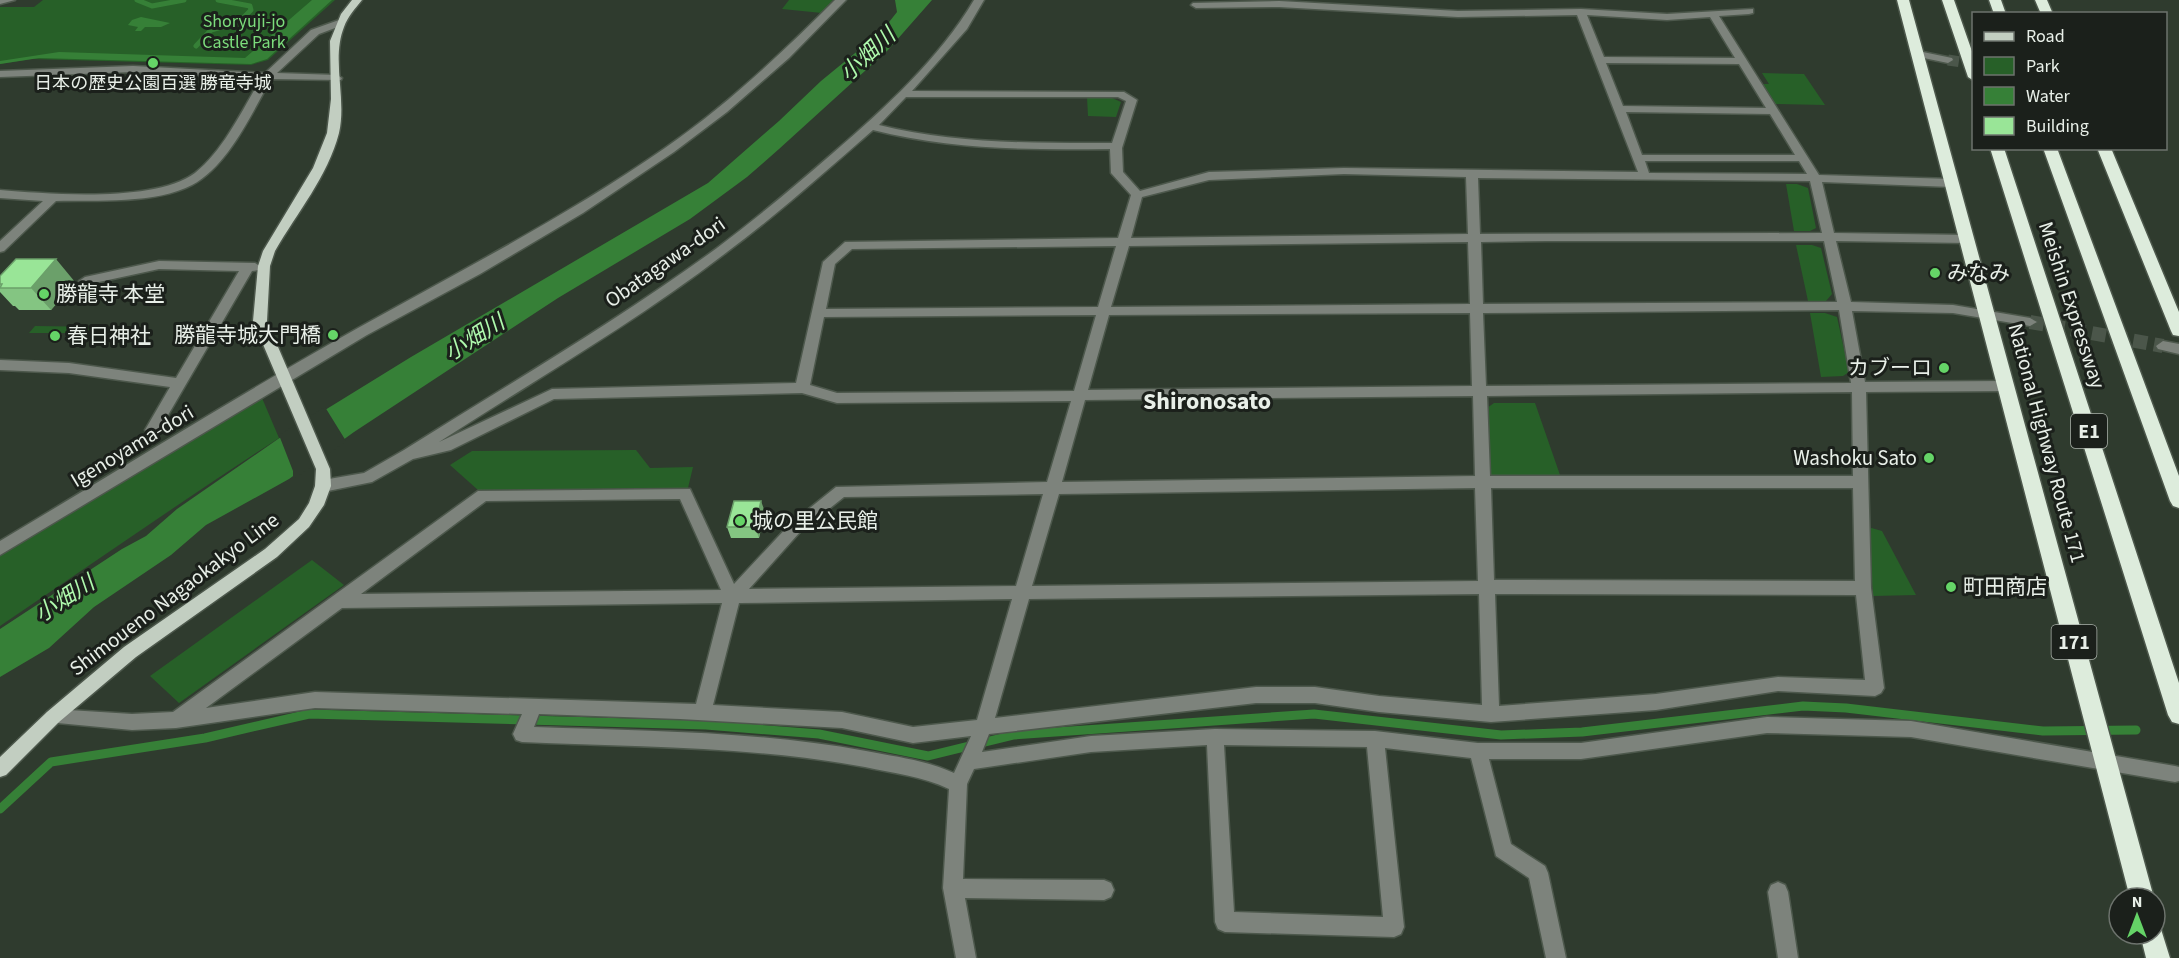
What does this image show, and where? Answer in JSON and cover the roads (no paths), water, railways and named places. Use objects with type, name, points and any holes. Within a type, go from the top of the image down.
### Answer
[{"type":"highway","name":"National Highway Route 171","points":[[1903,0],[2139,886]]},
{"type":"highway","points":[[1948,0],[1972,71]]},
{"type":"highway","name":"Meishin Expressway","points":[[1998,150],[2179,715]]},
{"type":"highway","name":"Meishin Expressway","points":[[2051,150],[2179,501]]},
{"type":"highway","points":[[2105,150],[2179,331]]},
{"type":"main road","points":[[323,486],[323,469],[260,321],[264,266],[269,251],[320,164],[330,140],[336,118],[337,78],[334,37],[339,23],[357,0]]},
{"type":"main road","name":"Shimoueno Nagaokakyo Line","points":[[0,769],[53,717],[130,652],[271,553],[304,523],[316,505],[323,486]]},
{"type":"street","points":[[0,1],[10,0]]},
{"type":"street","name":"Igenoyama-dori","points":[[0,549],[287,382],[362,332],[475,271],[579,210],[670,150],[723,110],[785,56],[841,0]]},
{"type":"street","name":"Obatagawa-dori","points":[[323,486],[367,478],[410,454],[657,296],[722,250],[795,192],[871,126],[963,27],[979,0]]},
{"type":"street","points":[[1196,4],[1369,4],[1458,14],[1581,12],[1667,17],[1749,11]]},
{"type":"street","points":[[1581,12],[1645,176]]},
{"type":"street","points":[[53,717],[132,722],[176,720],[315,700],[703,712],[842,720],[913,735],[1256,695],[1315,695],[1379,704],[1491,714],[1656,702],[1778,684],[1875,688],[1863,588],[1859,388],[1845,306],[1829,236],[1815,178],[1713,14]]},
{"type":"street","points":[[0,194],[53,198],[163,191],[186,184],[197,176],[227,142],[268,76],[315,32],[339,23]]},
{"type":"street","points":[[1917,54],[1948,60]]},
{"type":"street","points":[[1598,60],[1743,61]]},
{"type":"street","points":[[0,75],[133,69],[337,78]]},
{"type":"street","points":[[903,94],[1120,94],[1132,100],[1116,146],[1117,173],[1137,195]]},
{"type":"street","points":[[1618,109],[1773,111]]},
{"type":"street","points":[[871,126],[904,136],[1022,147],[1116,146]]},
{"type":"street","points":[[1637,158],[1802,158]]},
{"type":"street","points":[[1137,195],[1209,176],[1344,171],[1815,178],[1952,183]]},
{"type":"street","points":[[1472,174],[1491,714]]},
{"type":"street","points":[[966,958],[953,888],[958,784],[984,726],[1137,195]]},
{"type":"street","points":[[0,248],[53,198]]},
{"type":"street","points":[[802,388],[829,262],[849,245],[1829,236],[1967,239]]},
{"type":"street","points":[[85,281],[159,265],[247,268],[264,266]]},
{"type":"street","points":[[152,430],[247,268]]},
{"type":"street","points":[[818,313],[1845,306],[1953,309],[2030,322]]},
{"type":"street","points":[[2163,346],[2179,349]]},
{"type":"street","points":[[0,365],[69,368],[180,382]]},
{"type":"street","points":[[410,454],[446,446],[552,394],[802,388],[837,398],[2004,386]]},
{"type":"street","points":[[703,712],[732,597],[795,528],[841,491],[1483,482],[1860,482]]},
{"type":"street","points":[[176,720],[483,495],[685,493],[732,597]]},
{"type":"street","points":[[339,601],[1486,587],[1863,588]]},
{"type":"street","points":[[534,706],[522,734],[746,743],[842,755],[933,772],[958,784]]},
{"type":"street","points":[[966,762],[1091,744],[1215,737],[1375,739],[1478,751],[1581,751],[1767,725],[1911,729],[2175,774]]},
{"type":"street","points":[[1215,737],[1225,922],[1394,927],[1375,739]]},
{"type":"street","points":[[1478,751],[1503,850],[1538,873],[1556,958]]},
{"type":"street","points":[[953,888],[1104,890]]},
{"type":"street","points":[[1778,892],[1788,958]]},
{"type":"water","points":[[312,0],[332,0],[267,59],[251,64],[39,58],[0,64],[0,61],[59,52],[245,58]]},
{"type":"water","name":"小畑川","points":[[895,0],[932,0],[888,50],[747,177],[690,219],[558,298],[354,432],[289,479],[206,525],[171,555],[94,607],[49,648],[0,677],[0,629],[122,549],[146,536],[177,509],[278,439],[411,357],[708,183],[821,81],[882,31],[897,12]]},
{"type":"water","points":[[141,17],[170,23],[161,27],[145,27],[141,31],[135,31],[138,27],[128,25],[132,20]]},
{"type":"waterway","points":[[137,0],[152,6],[184,0]]},
{"type":"waterway","points":[[196,46],[211,30],[239,22],[251,10],[250,6],[218,0]]},
{"type":"waterway","points":[[0,809],[51,762],[205,738],[309,714],[706,725],[819,734],[928,756],[1014,735],[1314,714],[1501,735],[1582,732],[1803,706],[1846,708],[2043,731],[2136,730]]},
{"type":"tunnel","points":[[1948,60],[1972,64]]},
{"type":"tunnel","points":[[2030,322],[2163,346]]},
{"type":"place","name":"日本の歴史公園百選 勝竜寺城","points":[[153,63]]},
{"type":"place","name":"みなみ","points":[[1935,273]]},
{"type":"place","name":"勝龍寺 本堂","points":[[44,294]]},
{"type":"place","name":"勝龍寺城大門橋","points":[[333,335]]},
{"type":"place","name":"春日神社","points":[[55,336]]},
{"type":"place","name":"カブーロ","points":[[1944,368]]},
{"type":"place","name":"Washoku Sato","points":[[1929,458]]},
{"type":"place","name":"城の里公民館","points":[[740,521]]},
{"type":"place","name":"町田商店","points":[[1951,587]]},
{"type":"district","name":"Shironosato","points":[[1207,401]]},
{"type":"park label","name":"Shoryuji-jo Castle Park","points":[[244,31]]}]
